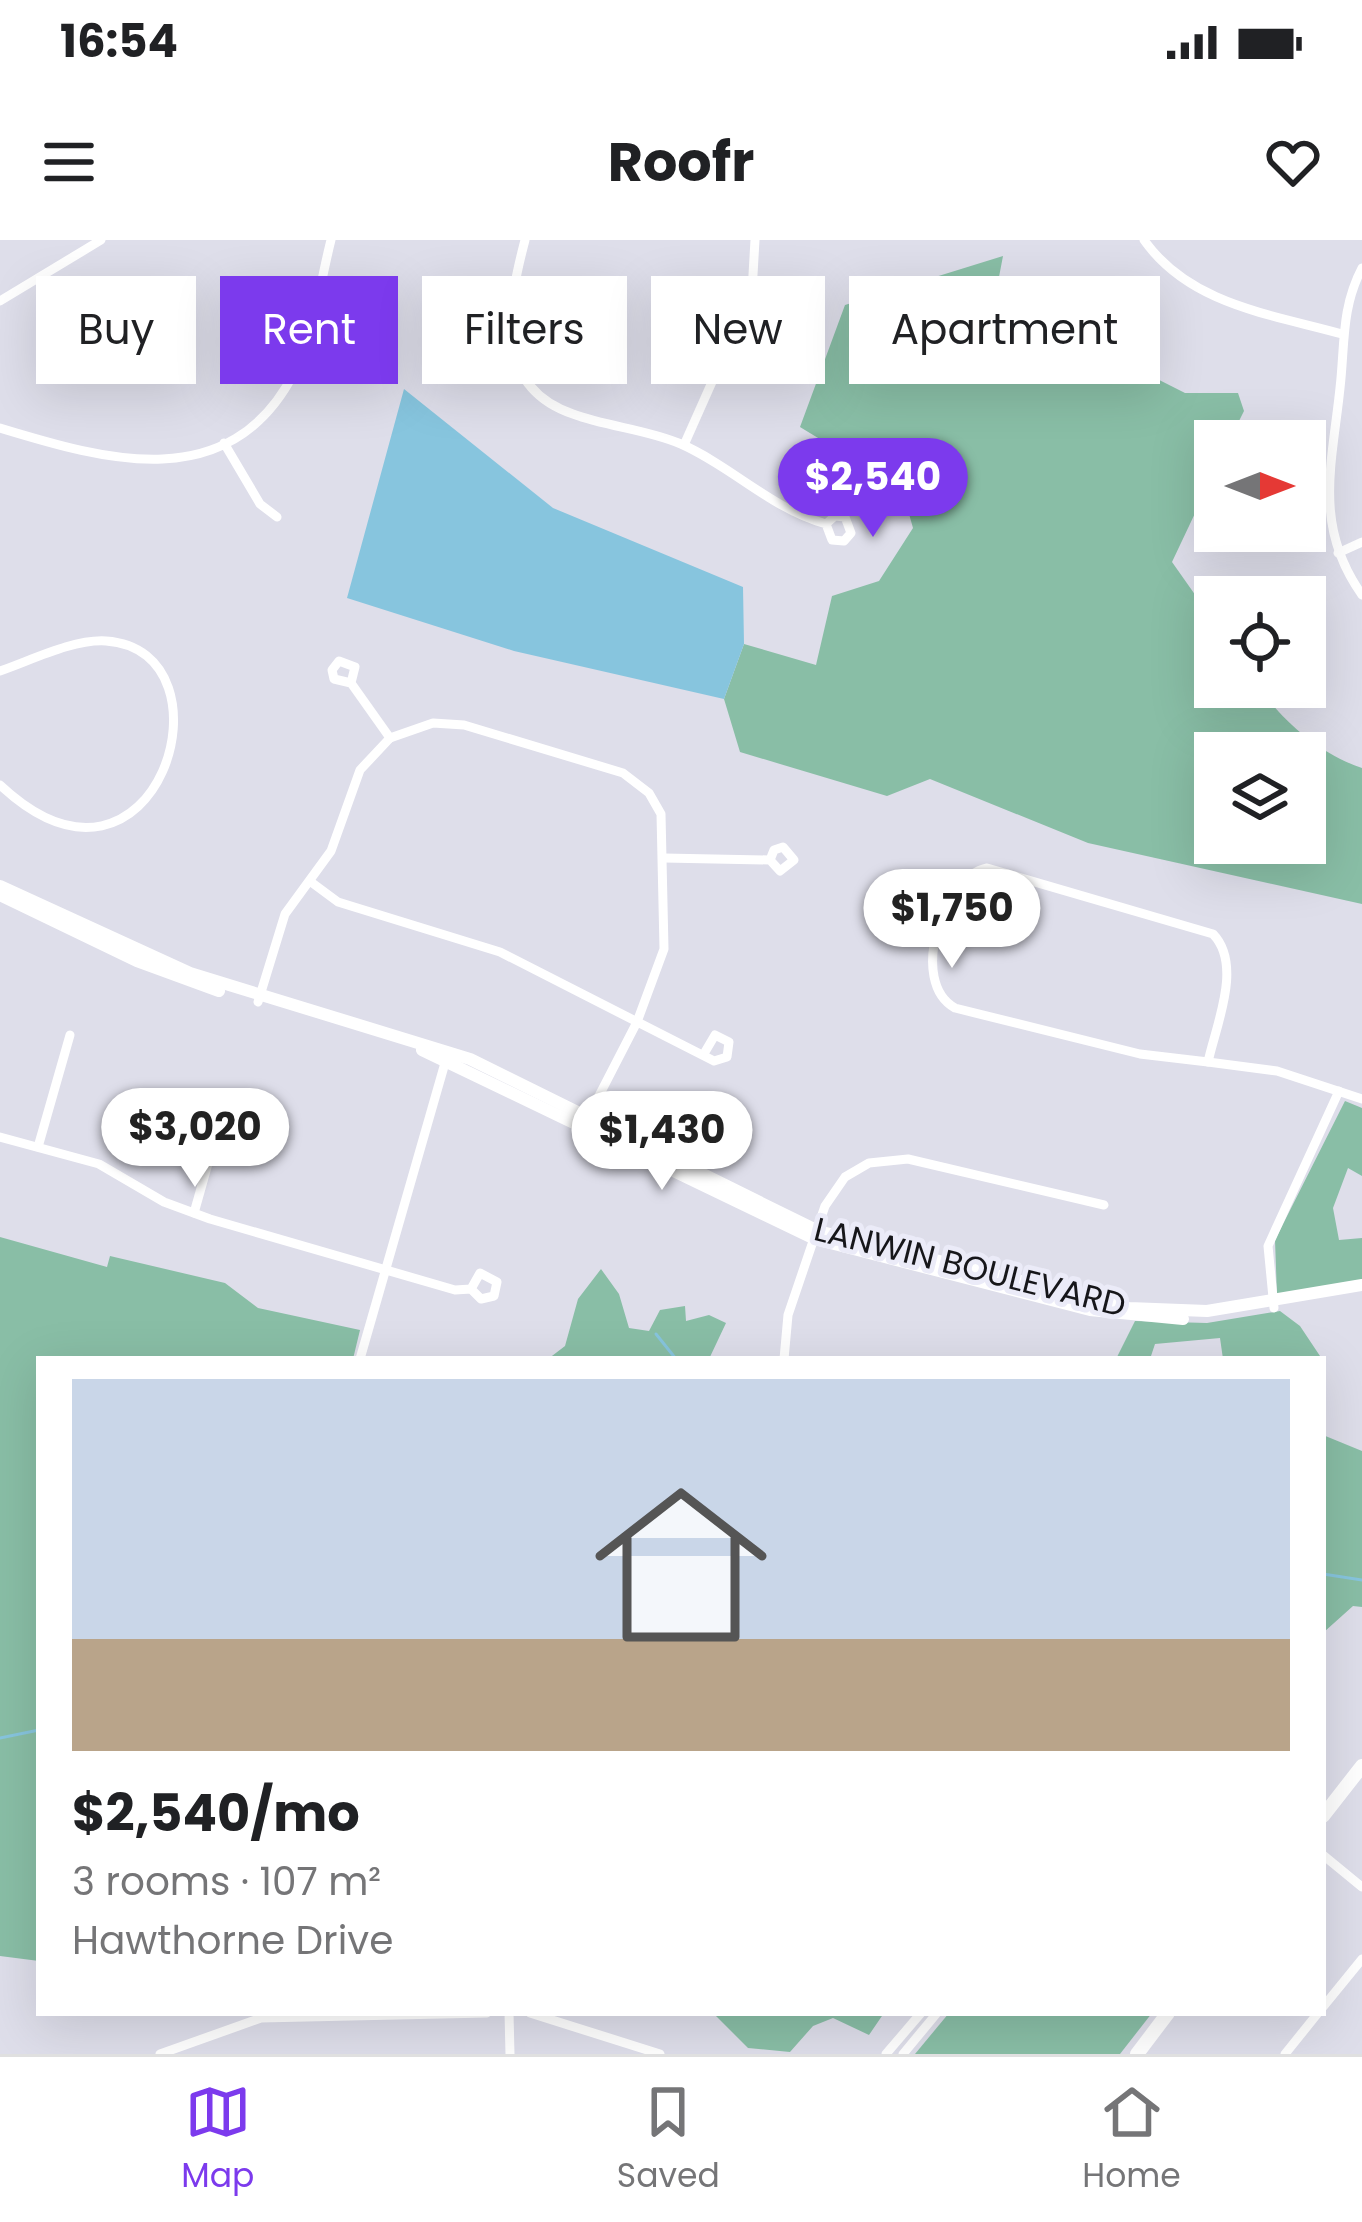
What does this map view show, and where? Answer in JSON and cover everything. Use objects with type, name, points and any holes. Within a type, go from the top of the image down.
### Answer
[{"type":"main road","points":[[1326,1812],[1362,1766]]},
{"type":"main road","points":[[1137,2054],[1166,2016]]},
{"type":"street","points":[[0,301],[100,240]]},
{"type":"street","points":[[0,428],[148,462],[188,458],[224,443],[259,419],[294,372],[331,240]]},
{"type":"street","points":[[525,240],[507,324],[513,355],[528,382],[573,415],[684,446],[780,508],[826,524]]},
{"type":"street","points":[[684,446],[752,292],[755,240]]},
{"type":"street","points":[[1144,240],[1173,272],[1205,293],[1342,334]]},
{"type":"street","points":[[1362,268],[1342,334],[1326,494],[1337,553],[1362,596]]},
{"type":"street","points":[[224,443],[260,503],[277,517]]},
{"type":"street","points":[[1337,553],[1362,542]]},
{"type":"street","points":[[0,671],[86,643],[112,641],[136,649],[158,666],[175,707],[158,783],[137,811],[114,824],[90,828],[65,824],[0,785]]},
{"type":"street","points":[[351,683],[390,738]]},
{"type":"street","points":[[259,998],[279,928],[331,851],[360,770],[390,738],[418,726],[464,725],[623,773],[656,802],[664,858],[664,950],[637,1022],[586,1122]]},
{"type":"street","points":[[664,858],[770,860]]},
{"type":"street","points":[[1208,1062],[1228,967],[1225,949],[1214,934],[997,868],[970,873],[957,886],[929,969],[934,989],[946,1004],[1140,1054],[1276,1071],[1362,1099]]},
{"type":"street","points":[[311,882],[338,902],[500,952],[705,1052]]},
{"type":"street","name":"LANWIN BOULEVARD","points":[[0,886],[161,962],[259,998]]},
{"type":"street","name":"LANWIN BOULEVARD","points":[[0,895],[167,974],[448,1055],[816,1235],[1132,1317],[1211,1318],[1362,1289]]},
{"type":"street","points":[[38,1147],[70,1035]]},
{"type":"street","points":[[361,1356],[448,1055]]},
{"type":"street","points":[[1273,1304],[1266,1259],[1272,1232],[1340,1091]]},
{"type":"street","points":[[194,1213],[228,1093]]},
{"type":"street","points":[[0,1137],[116,1170],[164,1202],[194,1213],[385,1270],[471,1289]]},
{"type":"street","points":[[784,1356],[788,1315],[830,1196],[845,1177],[868,1163],[896,1158],[1104,1205]]},
{"type":"street","points":[[1326,1857],[1362,1887]]},
{"type":"street","points":[[1326,2004],[1362,1959]]},
{"type":"street","points":[[160,2054],[261,2018],[312,2016]]},
{"type":"street","points":[[509,2016],[510,2054]]},
{"type":"street","points":[[540,2016],[660,2054]]},
{"type":"street","points":[[886,2054],[918,2016]]},
{"type":"street","points":[[903,2054],[935,2016]]},
{"type":"street","points":[[1285,2054],[1316,2016]]},
{"type":"green space","points":[[1003,256],[999,276],[939,276]]},
{"type":"green space","points":[[849,304],[849,384],[1160,384],[1160,380],[1185,393],[1238,393],[1244,411],[1240,420],[1194,420],[1194,515],[1172,562],[1194,593],[1194,708],[1276,708],[1301,732],[1194,732],[1194,864],[1326,864],[1326,751],[1362,768],[1362,904],[1088,843],[930,779],[887,796],[740,752],[724,699],[744,644],[816,665],[832,596],[879,581],[913,528],[902,489],[800,427],[816,384],[825,384],[825,359]]},
{"type":"green space","points":[[1345,1101],[1362,1108],[1362,1176],[1348,1168],[1333,1208],[1339,1240],[1362,1238],[1362,1280],[1277,1296],[1275,1240]]},
{"type":"green space","points":[[0,1237],[107,1267],[110,1256],[225,1283],[258,1308],[360,1330],[354,1356],[36,1356],[36,1961],[0,1956]]},
{"type":"green space","points":[[601,1269],[619,1294],[629,1328],[649,1331],[660,1310],[685,1306],[686,1321],[709,1315],[726,1323],[710,1356],[552,1356],[565,1346],[578,1299]]},
{"type":"green space","points":[[1280,1311],[1300,1326],[1320,1356],[1223,1356],[1220,1338],[1155,1344],[1151,1356],[1118,1356],[1135,1321],[1207,1323]]},
{"type":"green space","points":[[1326,1436],[1362,1451],[1362,1607],[1353,1606],[1326,1630]]},
{"type":"green space","points":[[716,2016],[882,2016],[869,2035],[833,2018],[813,2026],[790,2052],[748,2048]]},
{"type":"green space","points":[[947,2016],[1150,2016],[1120,2054],[915,2054]]},
{"type":"water","points":[[404,389],[553,508],[743,587],[744,644],[724,699],[514,651],[347,598]]},
{"type":"waterway","points":[[656,1334],[674,1356]]},
{"type":"waterway","points":[[1326,1574],[1362,1580]]},
{"type":"waterway","points":[[0,1738],[36,1731]]}]
